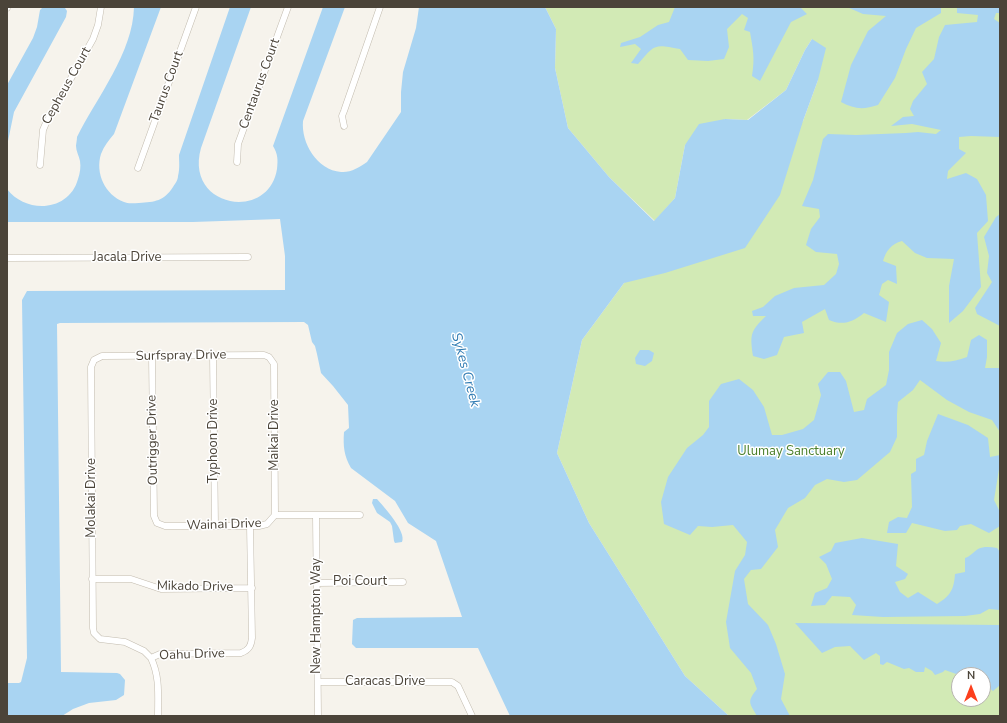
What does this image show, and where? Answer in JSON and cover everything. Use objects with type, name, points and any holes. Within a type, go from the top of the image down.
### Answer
[{"type":"street","name":"Cepheus Court","points":[[40,165],[43,130],[93,38],[98,24],[101,7]]},
{"type":"street","name":"Taurus Court","points":[[138,168],[196,7]]},
{"type":"street","name":"Centaurus Court","points":[[237,162],[238,144],[288,7]]},
{"type":"street","points":[[344,126],[342,116],[380,7]]},
{"type":"street","name":"Jacala Drive","points":[[7,258],[248,257]]},
{"type":"street","name":"Typhoon Drive","points":[[213,355],[215,526]]},
{"type":"street","name":"Surfspray Drive","points":[[94,360],[102,356],[269,356]]},
{"type":"street","name":"Outrigger Drive","points":[[152,356],[154,516],[157,523]]},
{"type":"street","name":"Maikai Drive","points":[[269,356],[274,364],[275,515]]},
{"type":"street","name":"Molakai Drive","points":[[94,360],[91,367],[92,579],[93,628],[96,635]]},
{"type":"street","name":"Wainai Drive","points":[[157,523],[165,526],[260,526],[267,524],[275,515],[360,515]]},
{"type":"street","name":"New Hampton Way","points":[[316,515],[318,582],[318,716]]},
{"type":"street","points":[[250,526],[252,588]]},
{"type":"street","name":"Mikado Drive","points":[[92,579],[131,579],[161,589],[252,588]]},
{"type":"street","name":"Poi Court","points":[[318,582],[403,582]]},
{"type":"street","name":"Oahu Drive","points":[[96,635],[103,640],[125,642],[144,651],[151,658],[160,654],[241,654],[247,651],[251,645],[252,588]]},
{"type":"street","points":[[151,658],[156,668],[158,679],[158,716]]},
{"type":"street","name":"Caracas Drive","points":[[318,682],[452,682],[458,686],[472,716]]},
{"type":"green space","name":"Ulumay Sanctuary","points":[[545,7],[1000,7],[1000,716],[729,716],[685,676],[589,523],[557,453],[582,340],[624,283],[803,121],[818,80],[812,39],[805,50],[786,90],[747,120],[725,119],[685,145],[675,198],[655,221],[609,177],[568,128],[555,68],[556,29]]},
{"type":"water","points":[[43,7],[65,8],[67,11],[66,17],[14,112],[7,146],[7,85],[33,38],[37,27],[40,10]]},
{"type":"water","name":"Sykes Creek","points":[[134,7],[161,7],[114,134],[104,148],[99,161],[101,176],[107,189],[117,199],[126,203],[159,200],[170,192],[176,182],[179,171],[179,155],[230,7],[251,7],[201,148],[199,168],[205,184],[215,195],[230,201],[245,201],[259,197],[271,186],[278,163],[277,154],[273,146],[323,7],[345,7],[303,121],[303,129],[308,146],[312,154],[325,166],[332,170],[348,172],[367,162],[401,112],[403,72],[416,28],[419,7],[545,7],[556,29],[555,68],[568,128],[609,177],[654,221],[675,198],[685,145],[699,124],[725,119],[748,120],[786,90],[805,50],[812,39],[826,48],[818,80],[803,121],[780,195],[745,248],[665,273],[624,283],[582,340],[557,453],[589,523],[685,676],[729,716],[510,716],[478,648],[356,648],[352,644],[353,620],[357,618],[462,617],[436,541],[408,523],[395,501],[351,468],[344,451],[344,432],[349,428],[348,405],[321,373],[315,346],[312,342],[308,325],[304,322],[57,324],[61,672],[120,674],[125,680],[124,695],[116,700],[89,703],[73,709],[62,716],[7,716],[7,683],[21,682],[27,658],[22,300],[27,291],[285,290],[285,256],[280,219],[193,222],[7,222],[7,189],[15,197],[25,203],[35,206],[46,206],[57,203],[66,198],[73,190],[80,172],[80,161],[76,148],[77,137],[121,58],[132,24]]},
{"type":"water","points":[[675,7],[800,7],[807,14],[791,22],[760,81],[752,76],[753,49],[750,32],[744,30],[748,18],[742,14],[727,29],[729,47],[724,59],[708,61],[688,60],[680,49],[660,46],[652,49],[638,64],[631,63],[641,49],[635,44],[620,47],[621,43],[640,37],[658,25],[669,22]]},
{"type":"water","points":[[847,7],[941,7],[941,13],[916,28],[895,78],[878,105],[873,107],[859,108],[841,102],[851,65],[868,31],[886,16],[863,14]]},
{"type":"water","points":[[957,7],[1000,7],[1000,13],[996,13],[994,19],[1000,23],[1000,137],[959,137],[959,149],[966,153],[948,171],[947,179],[966,173],[977,179],[986,195],[988,221],[977,233],[981,287],[963,311],[949,323],[949,286],[954,259],[927,258],[915,253],[902,241],[890,248],[883,261],[896,266],[897,284],[888,280],[882,284],[879,295],[889,302],[886,322],[864,313],[852,321],[843,323],[834,322],[829,320],[825,309],[802,322],[804,333],[784,337],[777,355],[764,359],[753,356],[752,334],[766,316],[753,316],[752,311],[763,307],[775,296],[794,288],[824,285],[836,274],[839,264],[837,254],[816,252],[806,245],[811,229],[820,217],[819,209],[802,206],[813,180],[823,139],[828,134],[856,135],[918,132],[936,134],[941,130],[912,124],[891,126],[903,117],[914,116],[910,109],[913,101],[927,84],[922,72],[934,59],[939,37],[945,25],[977,22],[978,15],[957,13]]},
{"type":"water","points":[[1000,214],[1000,326],[977,314],[975,308],[992,282],[987,273],[989,256],[984,237],[996,217]]},
{"type":"water","points":[[922,320],[932,329],[941,343],[936,361],[952,361],[967,357],[971,340],[979,335],[987,340],[987,357],[985,368],[1000,368],[1000,432],[992,420],[969,412],[947,400],[920,380],[913,390],[898,402],[897,437],[890,452],[857,480],[844,482],[827,479],[815,485],[805,498],[788,508],[775,530],[778,547],[761,569],[751,570],[744,579],[748,604],[768,625],[776,644],[785,674],[781,699],[790,716],[757,716],[752,708],[750,700],[757,689],[751,673],[730,648],[726,622],[735,571],[745,555],[747,542],[733,525],[712,527],[698,526],[690,535],[664,524],[661,502],[668,477],[687,448],[703,435],[709,427],[709,401],[721,384],[739,379],[753,390],[764,407],[772,435],[782,435],[803,429],[814,420],[821,395],[818,384],[828,372],[840,372],[846,381],[854,412],[864,410],[867,399],[886,385],[889,370],[889,352],[897,333],[908,324]]},
{"type":"water","points":[[640,350],[649,350],[654,353],[652,361],[645,366],[636,364],[635,358]]},
{"type":"water","points":[[938,414],[968,425],[988,438],[990,457],[1000,455],[1000,468],[994,500],[1000,512],[1000,526],[989,533],[971,524],[960,526],[957,530],[945,531],[912,523],[906,533],[887,533],[889,522],[898,517],[907,518],[912,507],[911,474],[916,471],[916,459],[924,455],[927,441]]},
{"type":"water","points":[[373,499],[377,499],[394,520],[401,532],[403,538],[402,542],[395,543],[390,522],[377,513],[372,503]]},
{"type":"water","points":[[862,538],[898,544],[896,566],[908,574],[905,579],[895,582],[900,592],[908,598],[918,592],[937,604],[950,592],[954,584],[955,574],[965,572],[965,558],[980,548],[997,548],[1000,552],[1000,610],[989,609],[980,614],[965,616],[883,617],[852,615],[856,605],[850,597],[832,596],[825,605],[811,606],[815,593],[827,588],[832,579],[826,564],[819,557],[831,551],[835,543]]},
{"type":"water","points":[[795,623],[1000,625],[1000,685],[993,691],[991,689],[991,667],[951,667],[951,672],[945,670],[935,675],[932,671],[925,667],[924,672],[916,672],[909,668],[904,669],[887,662],[883,665],[880,664],[880,656],[876,653],[864,660],[850,646],[835,647],[822,653]]}]
